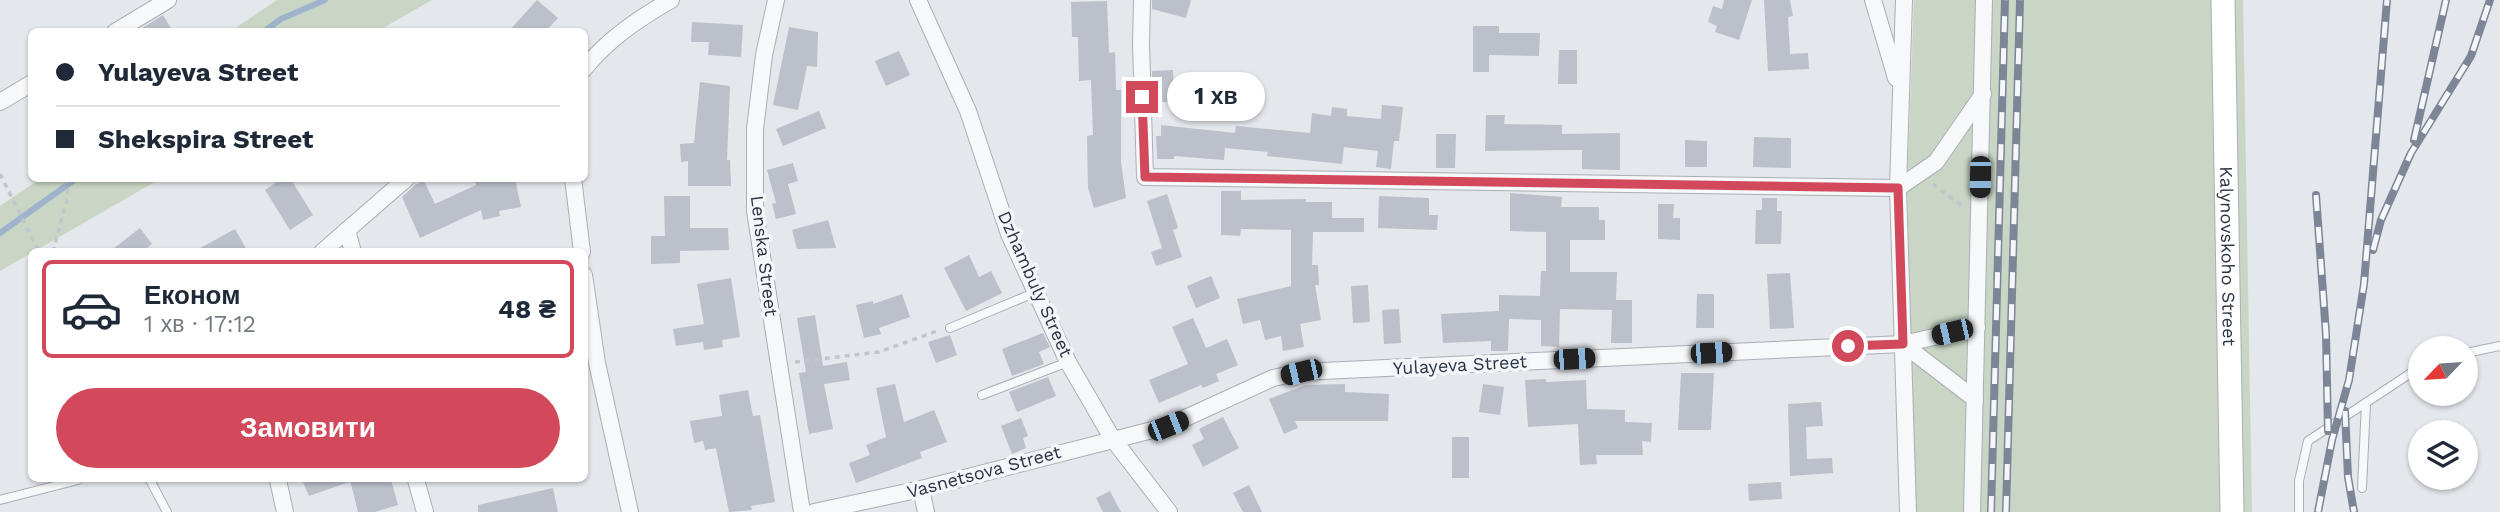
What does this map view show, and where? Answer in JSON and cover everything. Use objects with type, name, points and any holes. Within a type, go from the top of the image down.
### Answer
[{"type":"street","points":[[122,28],[168,0]]},
{"type":"street","points":[[588,64],[636,20],[671,0]]},
{"type":"street","name":"Lenska Street","points":[[776,0],[764,55],[755,130],[755,211],[802,512]]},
{"type":"street","name":"Dzhambuly Street","points":[[918,0],[968,111],[1009,234],[1034,293],[1068,362],[1112,438],[1169,512]]},
{"type":"street","points":[[1142,0],[1140,44],[1145,177],[1898,188],[1919,176],[1951,144],[1983,94]]},
{"type":"street","points":[[1873,0],[1900,93]]},
{"type":"street","points":[[1904,0],[1898,188],[1908,512]]},
{"type":"street","points":[[1972,512],[1984,0]]},
{"type":"street","name":"Kalynovskoho Street","points":[[2223,0],[2232,512]]},
{"type":"street","points":[[0,102],[28,85]]},
{"type":"street","points":[[326,248],[402,182]]},
{"type":"street","points":[[573,182],[582,248]]},
{"type":"street","points":[[347,230],[352,248]]},
{"type":"street","points":[[588,302],[597,363],[630,512]]},
{"type":"street","name":"Yulayeva Street","points":[[1112,438],[1168,426],[1273,378],[1301,372],[1903,344],[1977,327]]},
{"type":"street","points":[[1903,344],[1975,399]]},
{"type":"street","name":"Vasnetsova Street","points":[[814,512],[921,489],[1112,438]]},
{"type":"street","points":[[278,482],[285,512]]},
{"type":"street","points":[[417,482],[425,512]]},
{"type":"street","points":[[921,489],[926,512]]},
{"type":"lane","points":[[950,328],[1034,293]]},
{"type":"lane","points":[[2478,351],[2500,346]]},
{"type":"lane","points":[[982,395],[1068,362]]},
{"type":"lane","points":[[2299,512],[2299,481],[2308,441],[2408,376]]},
{"type":"lane","points":[[2362,488],[2366,404]]},
{"type":"lane","points":[[0,500],[70,482]]},
{"type":"lane","points":[[151,482],[167,512]]},
{"type":"path","points":[[0,174],[37,248]]},
{"type":"path","points":[[1919,176],[1943,189],[1964,208],[1979,233]]},
{"type":"path","points":[[54,248],[68,195],[66,182]]},
{"type":"path","points":[[779,364],[879,352],[950,328]]},
{"type":"green space","points":[[277,0],[432,0],[383,28],[235,28]]},
{"type":"green space","points":[[1914,0],[2214,0],[2223,512],[1916,512],[1907,189]]},
{"type":"green space","points":[[2231,0],[2243,0],[2252,512],[2240,512]]},
{"type":"green space","points":[[36,182],[155,182],[40,248],[28,248],[28,255],[0,271],[0,206]]},
{"type":"building","points":[[537,0],[558,18],[549,28],[512,28]]},
{"type":"building","points":[[1152,0],[1191,0],[1186,18],[1152,9]]},
{"type":"building","points":[[1724,0],[1752,0],[1739,40],[1715,32],[1717,26],[1708,22],[1713,6],[1722,9]]},
{"type":"building","points":[[1764,0],[1790,0],[1793,16],[1788,17],[1790,54],[1808,53],[1809,69],[1768,71]]},
{"type":"building","points":[[1107,1],[1109,53],[1115,52],[1116,90],[1121,90],[1121,162],[1126,198],[1094,208],[1088,188],[1087,136],[1093,135],[1091,80],[1079,81],[1078,37],[1072,37],[1071,2]]},
{"type":"building","points":[[163,15],[171,28],[142,28]]},
{"type":"building","points":[[692,22],[743,25],[741,57],[708,55],[709,42],[691,42]]},
{"type":"building","points":[[1473,26],[1499,26],[1499,33],[1540,33],[1539,56],[1489,55],[1489,72],[1473,72]]},
{"type":"building","points":[[789,27],[818,32],[817,67],[807,66],[798,110],[773,105]]},
{"type":"building","points":[[1559,50],[1577,50],[1577,84],[1558,84]]},
{"type":"building","points":[[899,51],[910,75],[886,86],[875,61]]},
{"type":"building","points":[[1173,70],[1174,102],[1153,102],[1152,71]]},
{"type":"building","points":[[700,82],[730,86],[727,160],[730,160],[731,186],[688,186],[688,161],[681,162],[680,144],[694,143]]},
{"type":"building","points":[[1382,105],[1403,107],[1399,141],[1394,141],[1391,169],[1376,167],[1378,151],[1344,147],[1342,164],[1267,156],[1268,152],[1225,148],[1224,160],[1174,156],[1174,159],[1157,159],[1156,136],[1161,136],[1161,125],[1235,133],[1236,126],[1310,133],[1312,113],[1331,116],[1332,107],[1347,109],[1347,116],[1381,119]]},
{"type":"building","points":[[819,111],[826,128],[783,146],[776,129]]},
{"type":"building","points":[[1486,115],[1505,115],[1504,124],[1562,125],[1562,134],[1620,133],[1620,170],[1582,169],[1582,150],[1485,151]]},
{"type":"building","points":[[1436,134],[1456,134],[1455,168],[1436,168]]},
{"type":"building","points":[[1754,137],[1791,138],[1791,168],[1753,167]]},
{"type":"building","points":[[1685,140],[1707,141],[1707,167],[1685,167]]},
{"type":"building","points":[[793,163],[798,181],[788,184],[796,214],[776,219],[772,204],[776,203],[767,170]]},
{"type":"building","points":[[276,182],[292,182],[313,215],[290,230],[265,190]]},
{"type":"building","points":[[424,182],[435,204],[476,185],[475,182],[516,182],[521,207],[499,211],[500,216],[483,220],[481,210],[420,238],[402,197],[415,185]]},
{"type":"building","points":[[1221,191],[1241,191],[1241,200],[1306,199],[1306,202],[1332,202],[1332,218],[1364,218],[1364,232],[1313,232],[1312,265],[1318,265],[1319,285],[1315,285],[1321,320],[1300,324],[1304,347],[1283,351],[1281,336],[1265,340],[1260,320],[1243,324],[1237,299],[1291,286],[1291,230],[1241,229],[1240,236],[1221,235]]},
{"type":"building","points":[[1510,193],[1562,197],[1561,207],[1599,207],[1599,220],[1605,220],[1605,240],[1570,240],[1570,272],[1617,272],[1616,300],[1632,300],[1632,343],[1611,343],[1612,310],[1560,309],[1559,347],[1541,346],[1541,320],[1509,319],[1508,351],[1491,351],[1491,341],[1443,343],[1441,314],[1499,311],[1499,295],[1540,296],[1541,271],[1546,271],[1546,232],[1510,231]]},
{"type":"building","points":[[1167,194],[1178,228],[1173,230],[1182,257],[1156,266],[1151,252],[1162,248],[1147,201]]},
{"type":"building","points":[[664,196],[690,196],[690,228],[728,228],[729,250],[680,251],[680,263],[651,264],[651,236],[665,236]]},
{"type":"building","points":[[1379,196],[1429,198],[1429,215],[1438,215],[1437,230],[1378,228]]},
{"type":"building","points":[[1762,198],[1777,198],[1777,211],[1782,211],[1781,244],[1755,244],[1756,210],[1762,210]]},
{"type":"building","points":[[1658,204],[1674,204],[1673,218],[1680,218],[1680,240],[1658,239]]},
{"type":"building","points":[[828,220],[836,248],[797,249],[792,230]]},
{"type":"building","points":[[140,228],[152,244],[147,248],[114,248]]},
{"type":"building","points":[[235,229],[246,248],[200,248]]},
{"type":"building","points":[[969,255],[979,277],[991,271],[1002,293],[966,311],[944,268]]},
{"type":"building","points":[[1790,273],[1794,328],[1770,329],[1767,274]]},
{"type":"building","points":[[1211,276],[1220,298],[1196,308],[1187,286]]},
{"type":"building","points":[[731,278],[740,337],[722,340],[723,347],[704,350],[703,342],[676,346],[673,329],[704,324],[697,284]]},
{"type":"building","points":[[1368,285],[1370,322],[1353,323],[1351,286]]},
{"type":"building","points":[[902,294],[910,317],[879,328],[881,334],[864,338],[856,305],[873,301],[873,304]]},
{"type":"building","points":[[1697,294],[1714,294],[1714,328],[1696,328]]},
{"type":"building","points":[[1399,309],[1401,343],[1384,344],[1382,310]]},
{"type":"building","points":[[815,315],[823,366],[847,362],[850,380],[824,384],[833,429],[809,434],[799,373],[806,372],[797,318]]},
{"type":"building","points":[[1193,318],[1206,348],[1227,339],[1238,365],[1216,374],[1219,381],[1203,388],[1201,385],[1159,403],[1149,380],[1188,364],[1172,327]]},
{"type":"building","points":[[1043,333],[1050,347],[1039,352],[1044,364],[1012,376],[1002,349]]},
{"type":"building","points":[[950,335],[957,355],[936,363],[928,342]]},
{"type":"building","points":[[1681,373],[1714,373],[1711,430],[1678,430]]},
{"type":"building","points":[[1048,377],[1056,396],[1017,412],[1009,392]]},
{"type":"building","points":[[1546,379],[1546,382],[1586,380],[1587,409],[1625,410],[1625,422],[1652,423],[1651,442],[1642,441],[1643,455],[1596,455],[1597,464],[1580,465],[1578,424],[1528,427],[1525,380]]},
{"type":"building","points":[[895,384],[904,422],[934,410],[947,442],[920,452],[922,458],[856,483],[849,463],[870,455],[866,445],[886,437],[876,388]]},
{"type":"building","points":[[1345,384],[1345,392],[1389,394],[1388,421],[1295,421],[1298,428],[1284,434],[1269,399],[1306,385]]},
{"type":"building","points":[[1483,384],[1504,387],[1500,415],[1479,412]]},
{"type":"building","points":[[748,390],[753,416],[760,415],[775,502],[751,506],[752,510],[729,512],[716,448],[705,450],[703,441],[694,443],[690,421],[722,416],[719,395]]},
{"type":"building","points":[[1821,402],[1823,426],[1806,427],[1807,459],[1832,458],[1833,473],[1790,476],[1788,404]]},
{"type":"building","points":[[1223,417],[1239,448],[1203,467],[1192,445],[1204,439],[1199,429]]},
{"type":"building","points":[[1021,418],[1028,436],[1023,438],[1026,448],[1012,454],[1001,426]]},
{"type":"building","points":[[1452,437],[1469,437],[1469,478],[1452,478]]},
{"type":"building","points":[[303,482],[349,482],[309,496]]},
{"type":"building","points":[[350,482],[392,482],[398,505],[375,512],[358,512]]},
{"type":"building","points":[[1781,482],[1782,499],[1749,501],[1748,484]]},
{"type":"building","points":[[1249,485],[1262,512],[1243,512],[1233,493]]},
{"type":"building","points":[[553,488],[558,512],[478,512],[478,505]]},
{"type":"building","points":[[1110,491],[1121,512],[1103,512],[1096,498]]},
{"type":"waterway","points":[[269,28],[281,19],[325,0]]},
{"type":"waterway","points":[[0,233],[71,182]]},
{"type":"railway","points":[[1991,512],[2005,0]]},
{"type":"railway","points":[[2006,512],[2020,0]]},
{"type":"railway","points":[[2318,512],[2332,440],[2349,380],[2364,284],[2387,0]]},
{"type":"railway","points":[[2414,140],[2446,0]]},
{"type":"railway","points":[[2373,250],[2381,220],[2411,153],[2471,56],[2490,0]]},
{"type":"railway","points":[[2316,195],[2326,334],[2328,431]]},
{"type":"railway","points":[[2345,411],[2348,477],[2354,512]]},
{"type":"route","points":[[1142,97],[1145,177],[1898,188],[1903,344],[1848,346]]}]
